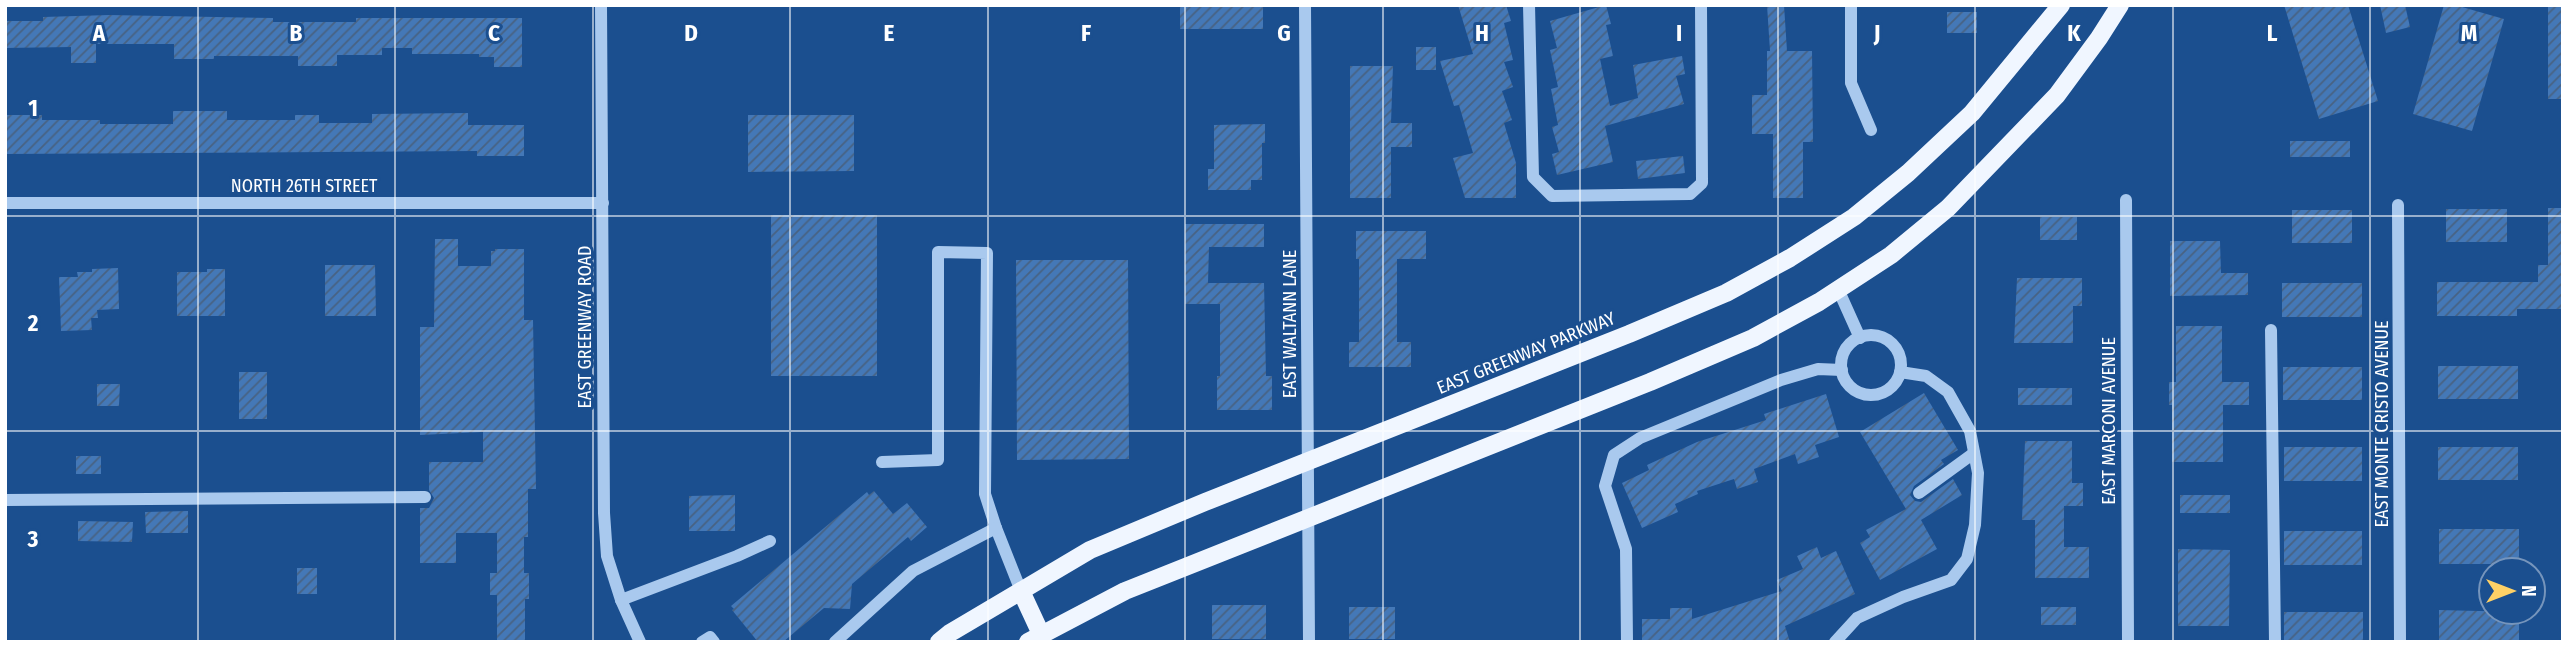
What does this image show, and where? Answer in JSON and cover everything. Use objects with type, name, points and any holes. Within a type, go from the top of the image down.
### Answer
[{"type":"main road","name":"EAST GREENWAY PARKWAY","points":[[939,642],[1090,550],[1641,329],[1726,293],[1790,258],[1854,217],[1908,173],[1972,113],[2061,5]]},
{"type":"main road","points":[[1021,591],[1038,639],[1125,591],[1753,338],[1891,255],[1948,208],[2057,95],[2120,5]]},
{"type":"street","name":"EAST GREENWAY ROAD","points":[[601,5],[604,513],[607,556],[621,600],[640,642]]},
{"type":"street","name":"EAST WALTANN LANE","points":[[1305,5],[1309,642]]},
{"type":"street","points":[[1529,5],[1533,177],[1552,196],[1690,194],[1702,183],[1701,5]]},
{"type":"street","points":[[1851,5],[1851,83],[1871,130]]},
{"type":"street","name":"EAST MARCONI AVENUE","points":[[2126,200],[2128,642]]},
{"type":"street","name":"NORTH 26TH STREET","points":[[5,204],[603,203]]},
{"type":"street","name":"EAST MONTE CRISTO AVENUE","points":[[2398,205],[2400,642]]},
{"type":"street","points":[[883,462],[938,460],[938,252],[987,253],[985,494],[1021,591]]},
{"type":"street","points":[[1838,289],[1860,338]]},
{"type":"street","points":[[2271,330],[2275,642]]},
{"type":"street","points":[[1870,335],[1880,337],[1889,342],[1900,358],[1900,372],[1894,385],[1886,391],[1868,395],[1850,387],[1842,370],[1845,351],[1860,338],[1870,335]]},
{"type":"street","points":[[1627,642],[1626,549],[1605,486],[1614,455],[1640,439],[1781,380],[1818,369],[1842,370]]},
{"type":"street","points":[[1835,642],[1857,618],[1903,597],[1951,580],[1967,559],[1975,525],[1978,473],[1970,431],[1948,392],[1926,376],[1900,372]]},
{"type":"street","points":[[1919,493],[1974,453]]},
{"type":"street","points":[[5,500],[425,497]]},
{"type":"street","points":[[835,642],[913,571],[996,528]]},
{"type":"street","points":[[621,600],[770,541]]},
{"type":"street","points":[[702,642],[710,637],[714,642]]},
{"type":"building","points":[[1180,5],[1263,5],[1263,29],[1180,29]]},
{"type":"building","points":[[1458,5],[1506,5],[1511,21],[1504,23],[1513,60],[1504,62],[1513,87],[1502,91],[1512,120],[1504,123],[1516,163],[1516,198],[1465,198],[1453,158],[1473,153],[1459,105],[1454,106],[1440,61],[1473,54]]},
{"type":"building","points":[[1606,5],[1611,24],[1606,25],[1613,56],[1600,59],[1610,106],[1638,98],[1633,65],[1682,56],[1685,74],[1676,76],[1684,104],[1605,126],[1613,162],[1557,175],[1552,154],[1559,152],[1552,127],[1558,125],[1551,89],[1558,87],[1550,50],[1557,48],[1550,21]]},
{"type":"building","points":[[1767,5],[1784,5],[1787,51],[1812,51],[1813,142],[1803,142],[1803,198],[1773,198],[1773,134],[1752,134],[1752,95],[1767,95],[1767,51],[1770,51]]},
{"type":"building","points":[[2284,5],[2348,5],[2378,101],[2319,119]]},
{"type":"building","points":[[2380,5],[2405,5],[2410,27],[2386,33]]},
{"type":"building","points":[[2444,5],[2455,5],[2504,19],[2472,131],[2413,114]]},
{"type":"building","points":[[2548,5],[2563,5],[2563,99],[2548,99]]},
{"type":"building","points":[[1947,12],[1977,12],[1977,33],[1947,33]]},
{"type":"building","points":[[109,15],[273,18],[273,22],[356,22],[356,18],[522,18],[522,67],[494,67],[494,57],[479,57],[479,54],[412,54],[412,48],[382,48],[382,55],[337,55],[337,66],[298,66],[298,56],[174,59],[174,44],[96,44],[96,63],[71,63],[71,47],[5,48],[5,21],[43,21],[43,17]]},
{"type":"building","points":[[1416,47],[1436,47],[1436,70],[1416,70]]},
{"type":"building","points":[[1350,66],[1393,66],[1391,123],[1412,123],[1412,147],[1391,147],[1391,198],[1350,198]]},
{"type":"building","points":[[173,111],[227,111],[227,120],[295,120],[295,115],[319,115],[319,123],[372,123],[372,114],[468,113],[468,125],[524,125],[524,156],[477,156],[477,151],[5,154],[5,115],[42,115],[42,120],[100,120],[100,124],[173,124]]},
{"type":"building","points":[[748,115],[854,115],[854,171],[748,172]]},
{"type":"building","points":[[1265,124],[1262,180],[1251,180],[1251,190],[1208,190],[1208,169],[1214,169],[1214,125]]},
{"type":"building","points":[[2290,141],[2350,141],[2350,157],[2290,157]]},
{"type":"building","points":[[1683,156],[1685,173],[1638,179],[1636,161]]},
{"type":"building","points":[[2548,208],[2563,208],[2563,309],[2517,309],[2517,316],[2437,316],[2437,282],[2538,282],[2538,265],[2548,265]]},
{"type":"building","points":[[2446,209],[2507,209],[2507,242],[2446,242]]},
{"type":"building","points":[[2292,210],[2352,210],[2352,243],[2292,243]]},
{"type":"building","points":[[771,215],[877,215],[877,376],[771,376]]},
{"type":"building","points":[[2040,217],[2077,217],[2077,240],[2040,240]]},
{"type":"building","points":[[1185,224],[1264,224],[1264,247],[1209,247],[1208,283],[1264,283],[1266,376],[1272,376],[1272,410],[1217,410],[1220,304],[1185,304]]},
{"type":"building","points":[[1356,231],[1426,231],[1426,259],[1397,259],[1397,342],[1411,342],[1411,367],[1349,367],[1349,342],[1359,342],[1359,259],[1356,259]]},
{"type":"building","points":[[435,239],[458,239],[458,266],[491,266],[491,251],[524,249],[524,320],[533,320],[536,489],[528,489],[528,537],[524,537],[524,573],[529,573],[529,599],[525,599],[525,642],[497,642],[497,595],[490,595],[490,573],[497,573],[497,533],[456,533],[456,563],[420,563],[420,508],[429,508],[434,498],[429,490],[429,462],[483,462],[483,432],[420,435],[420,327],[434,327]]},
{"type":"building","points":[[2170,241],[2220,241],[2221,273],[2248,273],[2248,295],[2170,296]]},
{"type":"building","points":[[1016,260],[1128,260],[1129,459],[1017,460]]},
{"type":"building","points":[[325,265],[375,265],[376,316],[325,316]]},
{"type":"building","points":[[118,268],[119,309],[97,310],[98,318],[91,318],[92,330],[61,331],[59,277],[78,277],[77,272],[92,272],[92,269]]},
{"type":"building","points":[[207,269],[225,269],[225,316],[177,316],[177,272],[207,272]]},
{"type":"building","points":[[2017,278],[2082,278],[2082,306],[2073,306],[2073,343],[2014,343]]},
{"type":"building","points":[[2282,283],[2362,283],[2362,317],[2282,317]]},
{"type":"building","points":[[2176,326],[2222,326],[2222,382],[2249,382],[2249,405],[2223,405],[2223,462],[2172,462],[2172,405],[2169,405],[2169,382],[2176,382]]},
{"type":"building","points":[[2438,366],[2518,366],[2518,399],[2438,399]]},
{"type":"building","points":[[2283,367],[2362,367],[2362,400],[2283,400]]},
{"type":"building","points":[[239,372],[267,372],[267,419],[239,419]]},
{"type":"building","points":[[97,384],[120,384],[119,406],[97,406]]},
{"type":"building","points":[[2018,388],[2072,388],[2072,405],[2018,405]]},
{"type":"building","points":[[1924,393],[1958,450],[1941,460],[1944,464],[1914,486],[1910,495],[1915,501],[1921,502],[1953,479],[1962,495],[1921,520],[1937,549],[1880,580],[1860,543],[1870,537],[1866,530],[1906,509],[1860,432]]},
{"type":"building","points":[[1826,394],[1839,437],[1815,445],[1819,457],[1798,464],[1795,454],[1754,469],[1758,482],[1737,489],[1734,479],[1697,491],[1698,494],[1675,504],[1678,512],[1642,528],[1622,483],[1649,470],[1647,465],[1697,442],[1766,420],[1764,414]]},
{"type":"building","points":[[2025,441],[2072,441],[2072,483],[2083,483],[2083,506],[2064,506],[2064,547],[2089,547],[2089,578],[2035,578],[2035,520],[2022,520]]},
{"type":"building","points":[[2284,447],[2362,447],[2362,481],[2284,481]]},
{"type":"building","points":[[2438,447],[2518,447],[2518,480],[2438,480]]},
{"type":"building","points":[[76,456],[101,456],[101,474],[76,474]]},
{"type":"building","points":[[874,491],[893,514],[907,503],[927,527],[911,541],[908,537],[852,584],[850,609],[824,608],[783,642],[758,642],[731,606],[867,492],[869,495]]},
{"type":"building","points":[[735,495],[735,531],[689,531],[689,496]]},
{"type":"building","points":[[2180,495],[2230,495],[2230,513],[2180,513]]},
{"type":"building","points":[[188,511],[188,533],[146,533],[145,512]]},
{"type":"building","points":[[78,521],[133,522],[132,542],[78,541]]},
{"type":"building","points":[[2439,529],[2519,529],[2519,556],[2477,556],[2477,564],[2439,564]]},
{"type":"building","points":[[2284,531],[2362,531],[2362,565],[2284,565]]},
{"type":"building","points":[[1817,547],[1821,558],[1836,551],[1855,594],[1785,626],[1790,642],[1642,642],[1642,619],[1670,619],[1670,608],[1692,608],[1692,619],[1782,591],[1777,580],[1803,569],[1797,556]]},
{"type":"building","points":[[2178,549],[2230,550],[2229,626],[2178,626]]},
{"type":"building","points":[[297,568],[317,568],[317,594],[297,594]]},
{"type":"building","points":[[1212,605],[1266,605],[1266,639],[1212,639]]},
{"type":"building","points":[[1349,607],[1395,607],[1395,639],[1349,639]]},
{"type":"building","points":[[2041,607],[2076,607],[2076,625],[2041,625]]},
{"type":"building","points":[[2439,610],[2477,611],[2477,626],[2519,626],[2519,642],[2439,642]]},
{"type":"building","points":[[2284,612],[2363,612],[2363,642],[2284,642]]}]
